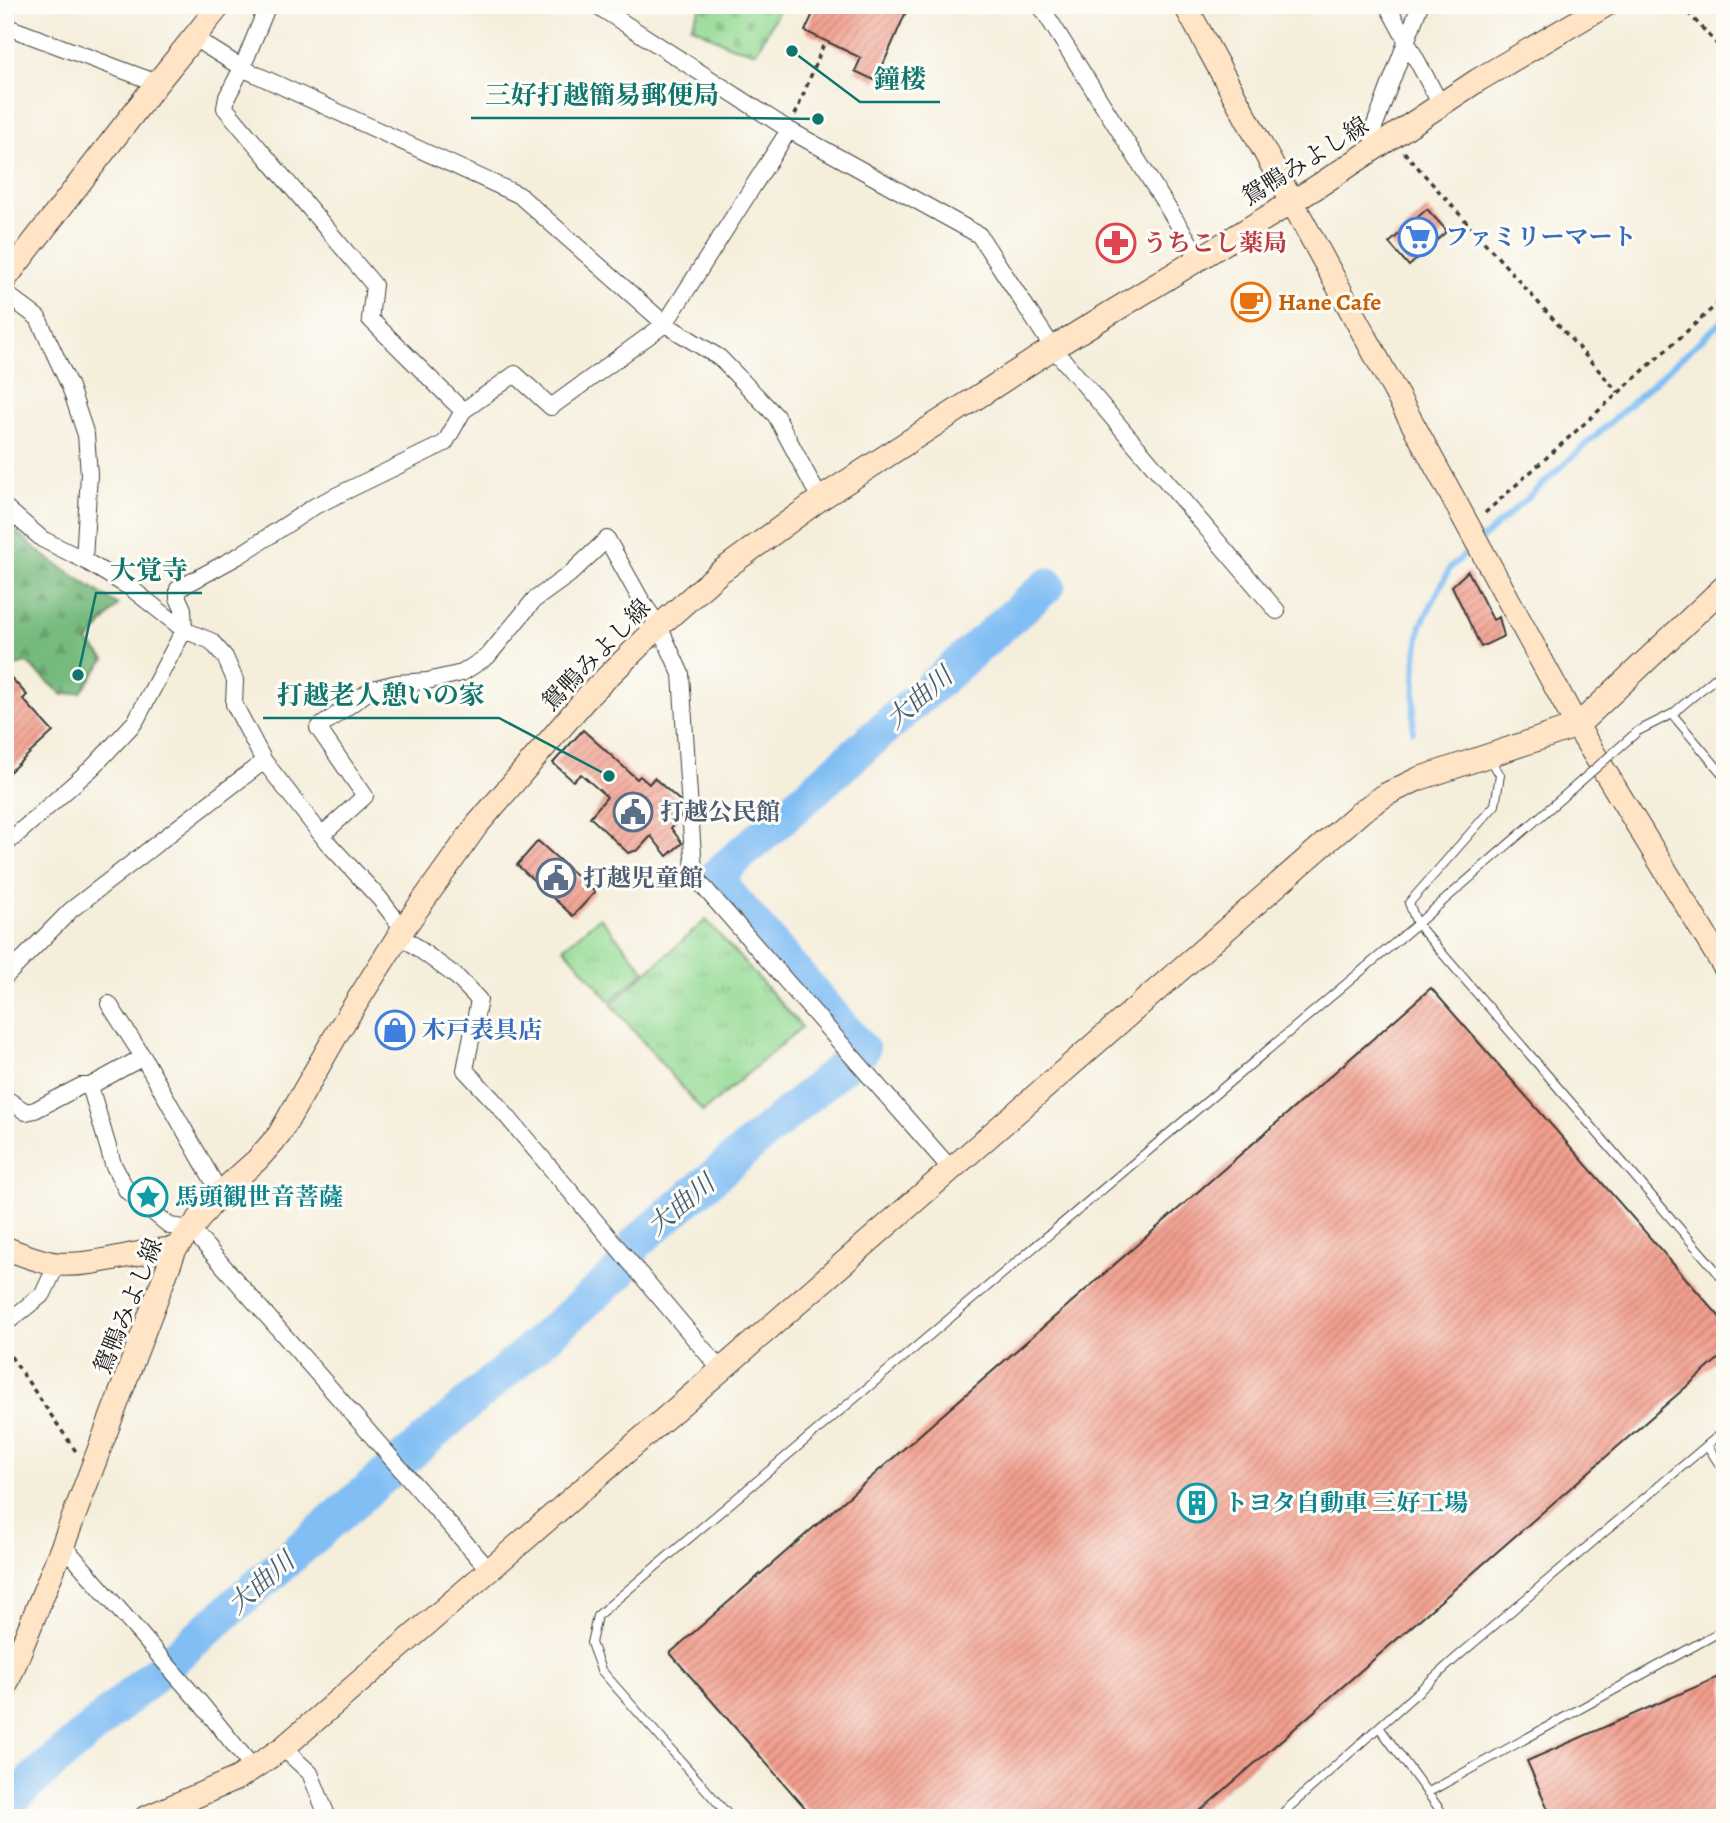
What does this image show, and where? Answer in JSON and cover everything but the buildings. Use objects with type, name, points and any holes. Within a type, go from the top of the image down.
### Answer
[{"type":"street","points":[[5,279],[156,83],[220,5]]},
{"type":"street","points":[[268,5],[227,97],[225,108],[374,285],[370,319],[463,411]]},
{"type":"street","points":[[596,5],[789,130],[979,235],[1053,348],[1277,611]]},
{"type":"street","points":[[1040,5],[1200,259]]},
{"type":"street","points":[[1185,5],[1577,726],[1725,968]]},
{"type":"street","points":[[1387,5],[1441,104]]},
{"type":"street","points":[[1383,143],[1373,130],[1420,5]]},
{"type":"street","name":"鴛鴨みよし線","points":[[5,1688],[63,1545],[175,1249],[220,1193],[257,1160],[279,1135],[339,1030],[402,932],[477,825],[588,696],[659,626],[720,572],[820,499],[1053,348],[1200,259],[1441,104],[1606,5]]},
{"type":"street","points":[[5,26],[156,83]]},
{"type":"street","points":[[194,38],[242,68],[519,195],[665,324],[720,358],[776,415],[820,499]]},
{"type":"street","points":[[5,845],[94,766],[135,723],[184,630],[178,589],[240,555],[315,506],[445,443],[463,411],[515,374],[551,407],[665,324],[789,130]]},
{"type":"street","points":[[5,293],[38,318],[70,387],[86,435],[89,474],[84,560]]},
{"type":"street","points":[[5,507],[42,539],[132,589],[184,630],[211,641],[225,657],[235,680],[234,704],[264,761],[322,835],[380,899],[402,932],[457,977],[479,1000],[465,1070],[721,1370]]},
{"type":"street","points":[[322,835],[365,796],[318,728],[372,689],[462,673],[488,656],[534,600],[570,574],[607,539],[641,600],[659,626],[681,674],[694,870],[701,884],[951,1169]]},
{"type":"street","points":[[145,1818],[238,1778],[282,1748],[490,1571],[1362,811],[1387,794],[1418,779],[1577,726],[1725,586]]},
{"type":"street","points":[[5,977],[71,910],[264,761]]},
{"type":"street","points":[[109,1004],[143,1057],[220,1193]]},
{"type":"street","points":[[5,1098],[26,1112],[81,1086],[90,1086],[143,1057]]},
{"type":"street","points":[[90,1086],[113,1164],[127,1191],[170,1226],[191,1229],[490,1571]]},
{"type":"street","points":[[5,1248],[57,1264],[104,1260],[155,1249],[175,1249]]},
{"type":"street","points":[[5,1324],[43,1294],[57,1264]]},
{"type":"street","points":[[63,1545],[253,1768]]},
{"type":"street","points":[[282,1748],[310,1773],[328,1818]]},
{"type":"lane","points":[[731,1818],[601,1670],[591,1643],[597,1616],[1417,924],[1638,732],[1672,714],[1725,670]]},
{"type":"lane","points":[[1672,714],[1725,777]]},
{"type":"lane","points":[[1488,756],[1500,775],[1496,805],[1409,903],[1417,924],[1725,1281]]},
{"type":"lane","points":[[1277,1818],[1457,1657],[1725,1430]]},
{"type":"lane","points":[[1707,1445],[1725,1473]]},
{"type":"lane","points":[[1427,1793],[1725,1629]]},
{"type":"lane","points":[[1379,1727],[1446,1818]]},
{"type":"path","points":[[1681,5],[1725,52]]},
{"type":"path","points":[[789,130],[825,41]]},
{"type":"path","points":[[1383,143],[1619,393]]},
{"type":"path","points":[[1469,527],[1725,297]]},
{"type":"path","points":[[5,1348],[77,1453],[95,1460]]},
{"type":"green space","points":[[702,5],[782,5],[756,52],[730,46],[691,26]]},
{"type":"green space","points":[[5,522],[43,555],[118,605],[88,642],[105,659],[81,692],[63,695],[27,663],[5,668]]},
{"type":"green space","points":[[600,917],[645,971],[610,1001],[564,947]]},
{"type":"green space","points":[[706,920],[802,1027],[703,1112],[611,1004]]},
{"type":"waterway","points":[[1413,731],[1416,656],[1421,625],[1450,568],[1725,318]]},
{"type":"waterway","name":"大曲川","points":[[5,1804],[620,1272],[636,1243],[862,1050],[730,896],[717,875],[1048,585]]},
{"type":"place","name":"鐘楼","points":[[792,51]]},
{"type":"place","name":"三好打越簡易郵便局","points":[[818,119]]},
{"type":"place","name":"ファミリーマート","points":[[1418,237]]},
{"type":"place","name":"うちこし薬局","points":[[1116,243]]},
{"type":"place","name":"Hane Cafe","points":[[1251,302]]},
{"type":"place","name":"大覚寺","points":[[78,675]]},
{"type":"place","name":"打越老人憩いの家","points":[[609,776]]},
{"type":"place","name":"打越公民館","points":[[633,812]]},
{"type":"place","name":"打越児童館","points":[[556,878]]},
{"type":"place","name":"木戸表具店","points":[[395,1030]]},
{"type":"place","name":"馬頭観世音菩薩","points":[[148,1197]]},
{"type":"place","name":"トヨタ自動車 三好工場","points":[[1197,1503]]}]
